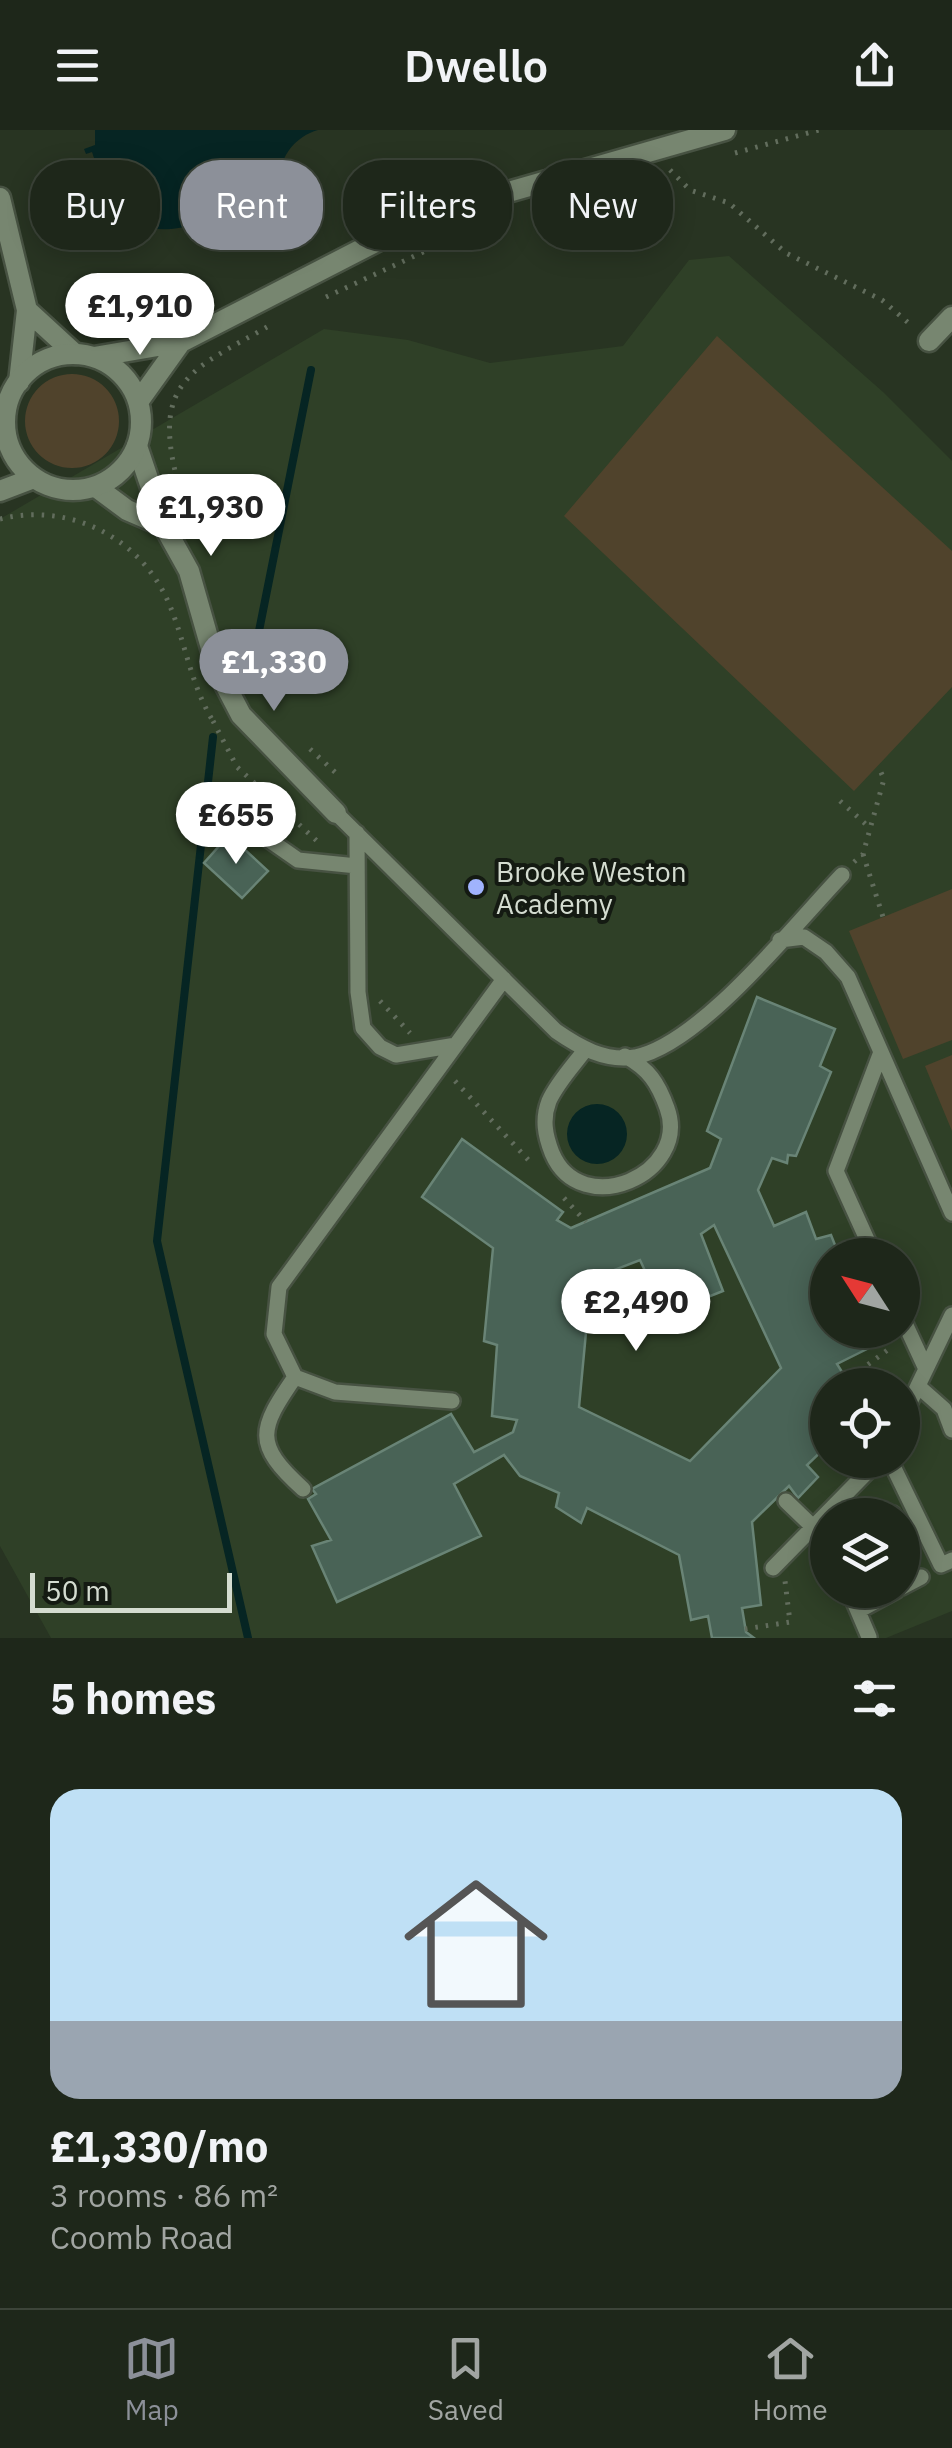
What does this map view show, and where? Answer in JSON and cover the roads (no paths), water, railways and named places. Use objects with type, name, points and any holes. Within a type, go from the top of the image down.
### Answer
[{"type":"street","points":[[18,382],[34,367],[182,342],[326,266],[449,209],[725,130]]},
{"type":"street","points":[[0,198],[26,310],[18,382],[3,420],[11,450],[34,478],[53,487],[96,486],[113,478],[137,446],[142,422],[138,402],[120,372],[84,356],[26,310]]},
{"type":"street","points":[[929,341],[952,317]]},
{"type":"street","points":[[138,402],[182,342]]},
{"type":"street","points":[[137,446],[164,526],[189,571],[218,669],[236,707],[336,813]]},
{"type":"street","points":[[0,492],[34,478]]},
{"type":"street","points":[[96,486],[127,510],[164,526]]},
{"type":"lane","points":[[336,813],[556,1031],[585,1050],[624,1056],[635,1057],[670,1041],[710,1014],[842,874]]},
{"type":"lane","points":[[357,834],[360,1017],[380,1047],[408,1054],[456,1045]]},
{"type":"lane","points":[[265,837],[298,860],[357,866]]},
{"type":"lane","points":[[780,940],[804,937],[826,952],[848,977],[952,1213]]},
{"type":"lane","points":[[452,1401],[335,1392],[295,1376],[274,1334],[279,1287],[504,979]]},
{"type":"lane","points":[[585,1050],[550,1098],[545,1135],[558,1166],[579,1183],[604,1190],[649,1171],[666,1146],[670,1118],[657,1081],[624,1056]]},
{"type":"lane","points":[[866,1238],[836,1171],[881,1052]]},
{"type":"lane","points":[[920,1382],[952,1315]]},
{"type":"lane","points":[[916,1348],[926,1369]]},
{"type":"lane","points":[[295,1376],[268,1416],[267,1436],[272,1461],[302,1489]]},
{"type":"lane","points":[[920,1388],[944,1409],[952,1430]]},
{"type":"lane","points":[[843,1498],[863,1478]]},
{"type":"lane","points":[[899,1478],[941,1565],[952,1560]]},
{"type":"lane","points":[[786,1501],[810,1524]]},
{"type":"lane","points":[[777,1564],[810,1532]]},
{"type":"lane","points":[[864,1608],[860,1610],[869,1636]]},
{"type":"water","points":[[95,130],[318,130],[295,143],[284,160],[180,160],[180,227],[175,228],[160,228],[160,160],[95,160],[92,152],[86,154],[84,149],[95,145]]},
{"type":"water","points":[[597,1104],[618,1113],[627,1134],[618,1155],[597,1164],[576,1155],[567,1134],[576,1113]]},
{"type":"waterway","points":[[259,631],[311,370]]},
{"type":"waterway","points":[[213,737],[157,1241],[248,1638]]},
{"type":"place","name":"Brooke Weston Academy","points":[[476,887]]}]
